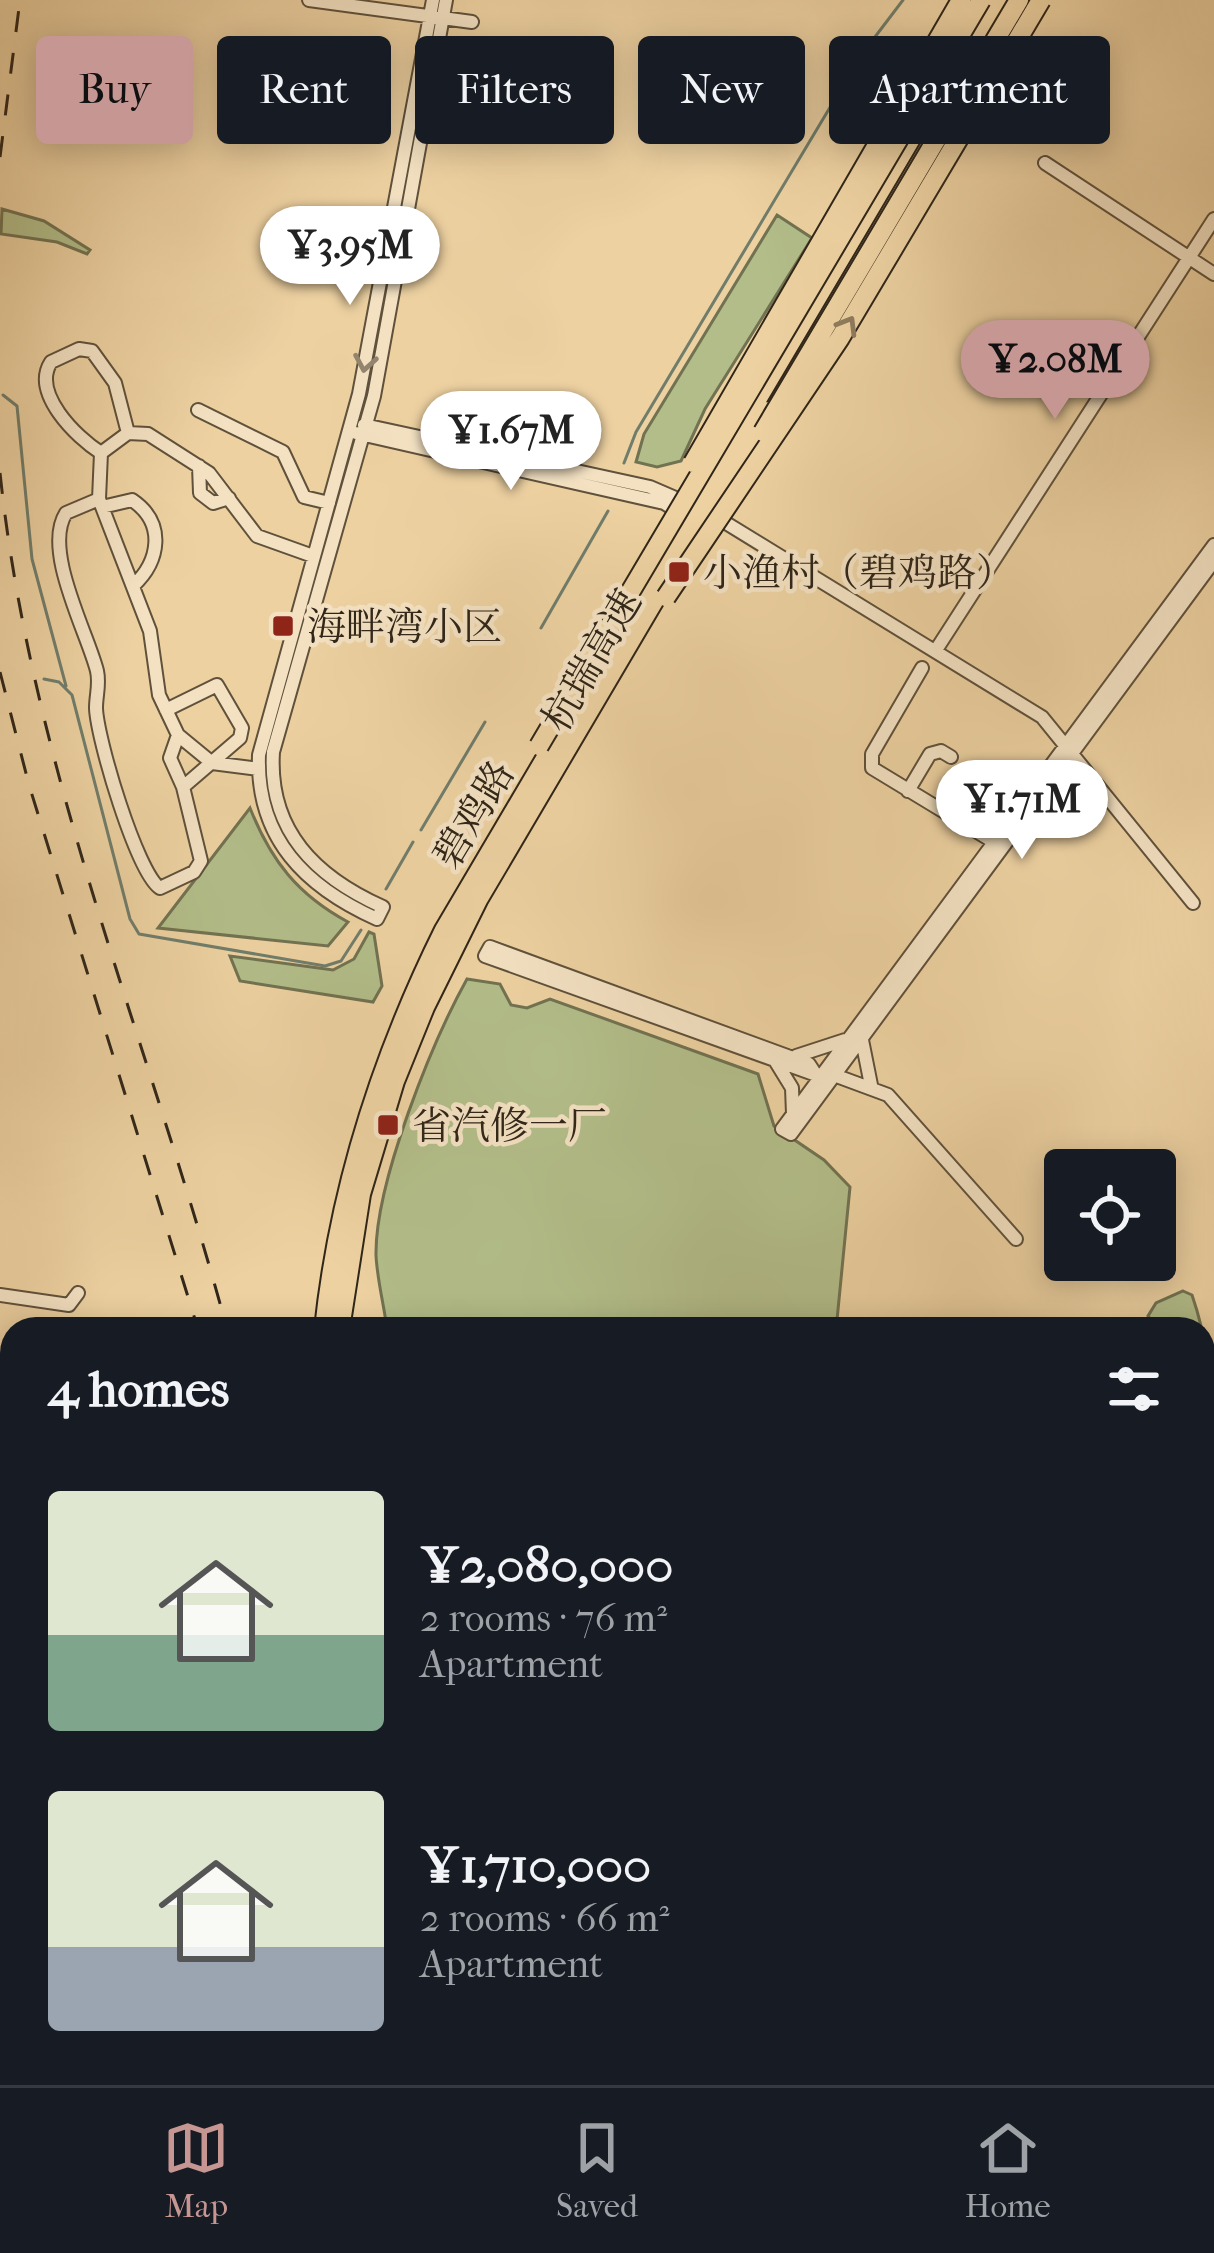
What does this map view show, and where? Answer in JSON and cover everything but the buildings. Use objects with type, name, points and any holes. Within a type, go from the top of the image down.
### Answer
[{"type":"highway","points":[[539,746],[763,334],[961,0]]},
{"type":"highway","name":"杭瑞高速","points":[[322,1317],[339,1183],[382,1043],[444,912],[981,0]]},
{"type":"highway","name":"碧鸡路","points":[[346,1317],[361,1194],[425,1007],[478,900],[696,512],[993,0]]},
{"type":"highway","name":"碧鸡路","points":[[322,1317],[345,1193],[380,1077],[409,1003],[464,893],[1008,0]]},
{"type":"highway","name":"杭瑞高速","points":[[347,1317],[382,1148],[436,1000],[666,597],[1019,0]]},
{"type":"highway","points":[[666,597],[840,338],[1040,0]]},
{"type":"street","points":[[309,0],[472,22]]},
{"type":"street","points":[[433,0],[436,17]]},
{"type":"street","points":[[358,428],[328,503],[264,728],[259,769],[265,810],[291,861],[322,891],[380,913],[309,861],[284,821],[273,776],[278,728],[358,428],[436,17],[446,0]]},
{"type":"street","points":[[1045,163],[1214,274]]},
{"type":"street","points":[[936,650],[1214,219]]},
{"type":"street","points":[[101,453],[75,434],[57,408],[45,371],[51,362],[79,349],[92,351],[115,383],[128,433]]},
{"type":"street","points":[[198,410],[283,452],[304,497],[328,503]]},
{"type":"street","points":[[358,428],[650,487],[696,512],[1022,702],[1071,747],[1193,903]]},
{"type":"street","points":[[101,453],[128,433],[148,434],[199,466],[257,536],[313,556]]},
{"type":"street","points":[[101,453],[100,503],[150,631],[166,710],[178,735],[212,763],[259,769]]},
{"type":"street","points":[[199,466],[195,476],[200,493],[213,503],[229,498]]},
{"type":"street","points":[[133,586],[152,564],[153,527],[132,500],[66,513],[60,534],[75,620],[96,668],[103,740],[136,846],[151,881],[160,888],[194,872],[201,861],[183,787],[170,758],[178,735]]},
{"type":"street","points":[[1214,545],[1071,747],[994,842],[857,1036],[791,1134],[782,1130],[832,1072],[857,1036],[1071,747],[1214,562]]},
{"type":"street","points":[[922,668],[870,759],[874,771],[994,842]]},
{"type":"street","points":[[166,710],[212,686],[224,689],[242,733],[183,787]]},
{"type":"street","points":[[908,791],[930,754],[941,751],[951,757]]},
{"type":"street","points":[[857,1036],[810,1054],[780,1058],[490,947],[485,956],[780,1058],[871,1085],[888,1095],[1016,1239]]},
{"type":"street","points":[[857,1036],[871,1085]]},
{"type":"street","points":[[780,1058],[795,1098],[792,1116]]},
{"type":"street","points":[[0,1294],[69,1305],[78,1293]]},
{"type":"green space","points":[[2,209],[44,221],[90,250],[87,254],[57,242],[1,234]]},
{"type":"green space","points":[[777,215],[812,238],[705,409],[681,461],[657,467],[636,462],[644,434]]},
{"type":"green space","points":[[250,808],[288,875],[348,922],[328,946],[158,928]]},
{"type":"green space","points":[[369,932],[374,934],[382,986],[373,1002],[240,981],[230,956],[333,970],[354,959]]},
{"type":"green space","points":[[467,979],[500,984],[511,1005],[527,1008],[550,999],[758,1074],[774,1126],[824,1160],[850,1187],[837,1317],[385,1317],[376,1255],[378,1225],[395,1153],[438,1039]]},
{"type":"green space","points":[[1183,1291],[1192,1295],[1198,1317],[1149,1317],[1156,1303]]},
{"type":"waterway","points":[[876,36],[903,0]]},
{"type":"waterway","points":[[624,463],[636,432],[829,109]]},
{"type":"waterway","points":[[3,395],[17,406],[32,559],[66,686]]},
{"type":"waterway","points":[[541,628],[608,511]]},
{"type":"waterway","points":[[44,679],[59,682],[72,695],[130,919],[139,934],[325,966],[341,961],[361,930]]},
{"type":"waterway","points":[[421,830],[485,722]]},
{"type":"waterway","points":[[386,889],[413,842]]},
{"type":"railway","points":[[0,157],[20,0]]},
{"type":"railway","points":[[0,473],[15,583],[65,799],[223,1317]]},
{"type":"railway","points":[[0,672],[29,785],[194,1317]]},
{"type":"place","name":"小渔村（碧鸡路）","points":[[679,572]]},
{"type":"place","name":"海畔湾小区","points":[[283,626]]},
{"type":"place","name":"省汽修一厂","points":[[388,1125]]}]
